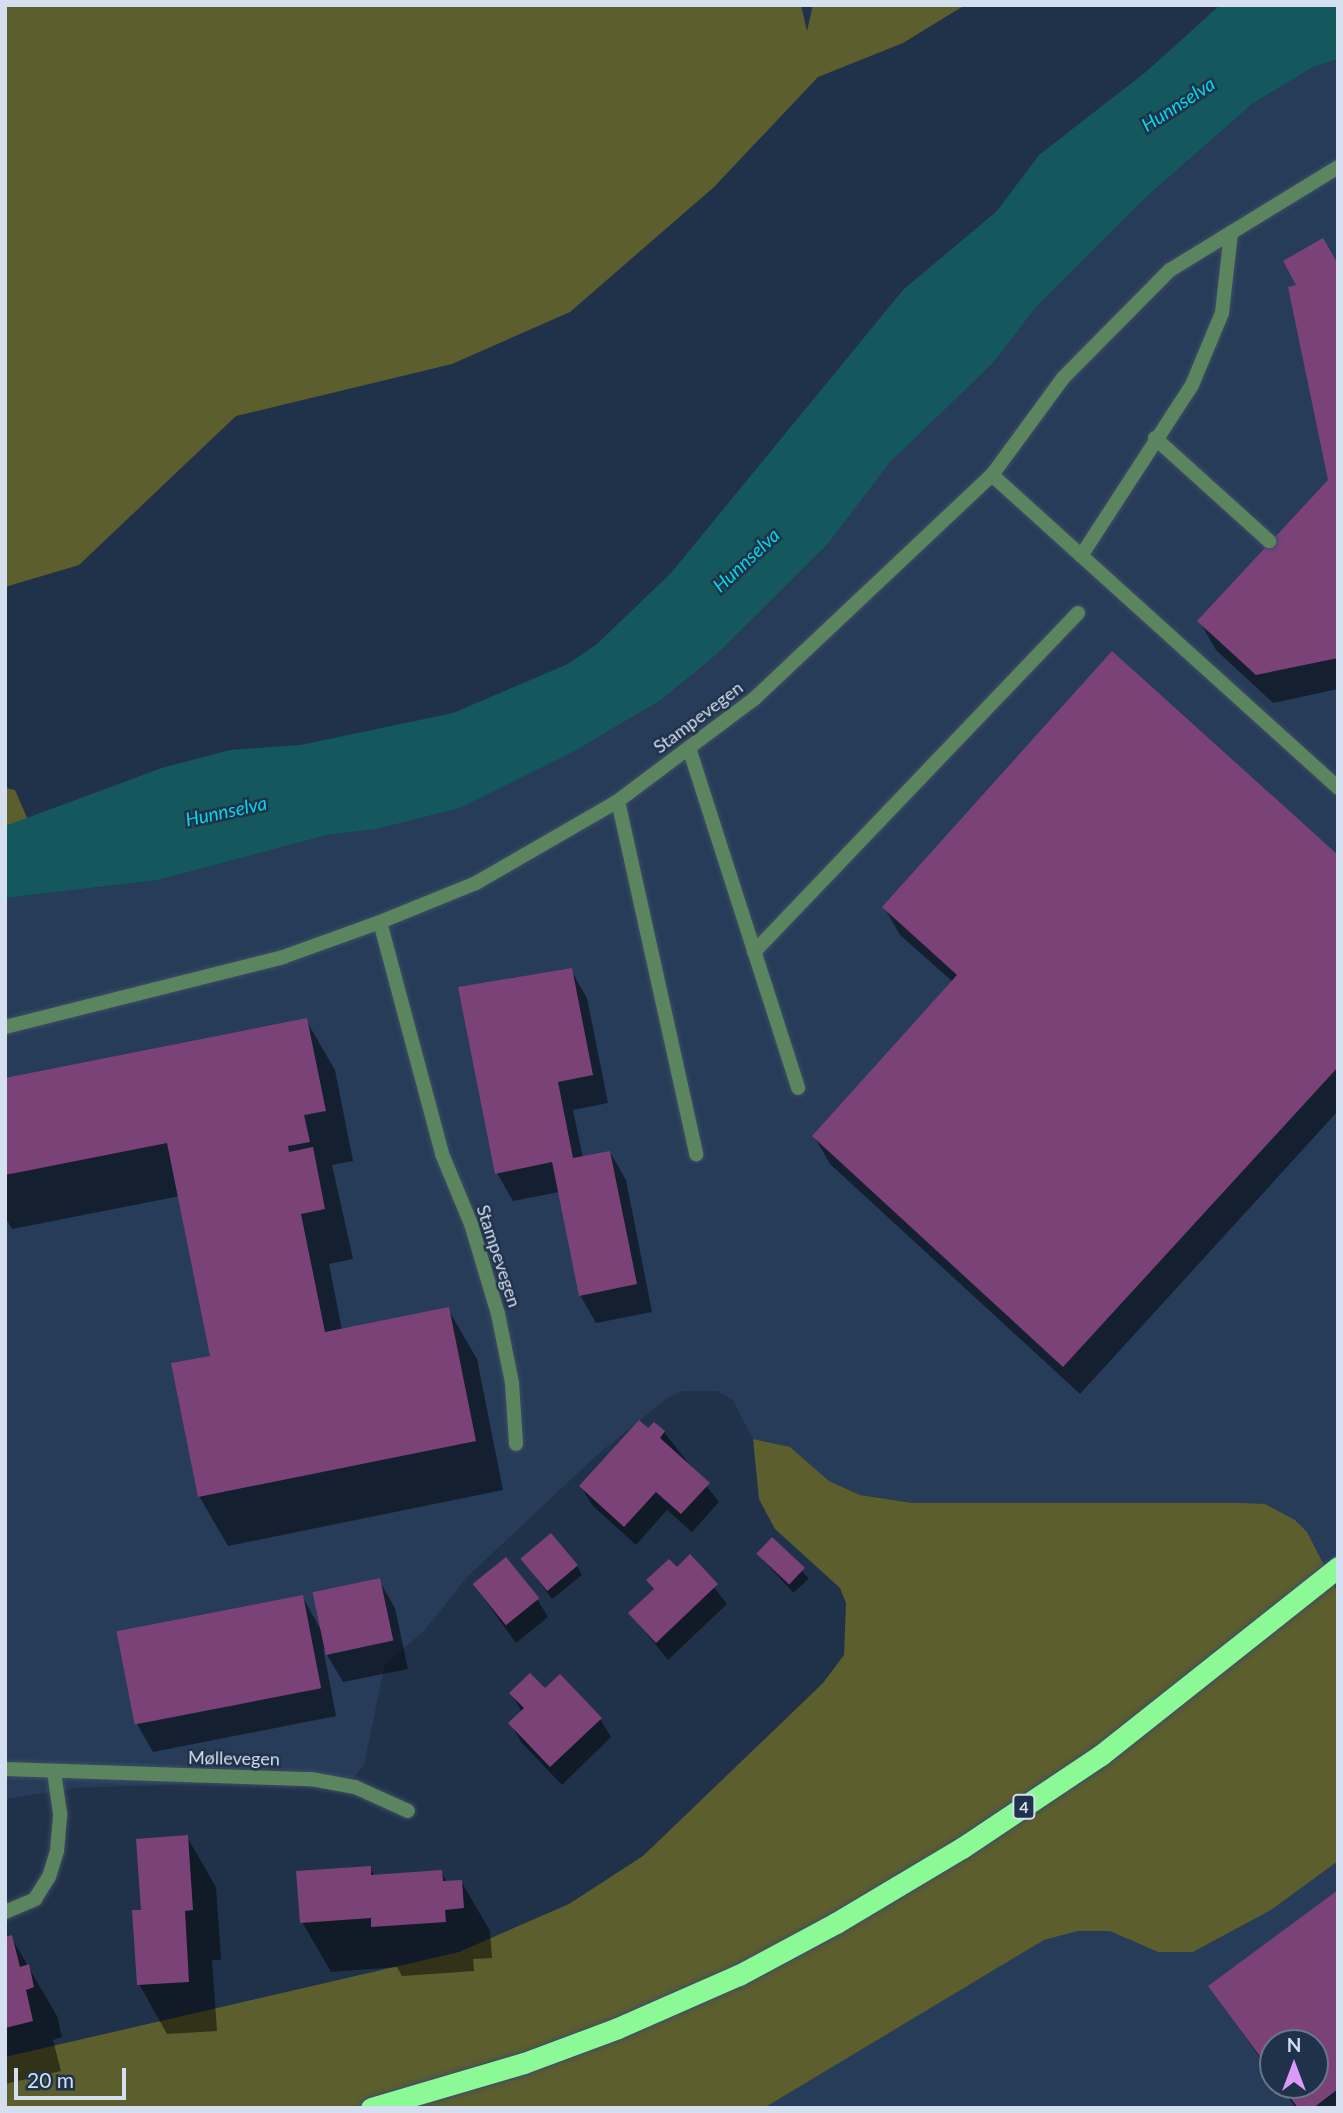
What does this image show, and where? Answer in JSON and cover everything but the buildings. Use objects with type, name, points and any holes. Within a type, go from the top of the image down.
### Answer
[{"type":"highway","name":"4","points":[[370,2108],[524,2063],[618,2028],[739,1975],[824,1930],[962,1848],[1101,1755],[1338,1567]]},
{"type":"street","name":"Stampevegen","points":[[5,1027],[283,957],[380,922],[476,883],[618,801],[755,698],[992,475],[1072,368],[1170,270],[1338,167]]},
{"type":"street","points":[[1081,556],[1192,385],[1222,313],[1231,233]]},
{"type":"street","points":[[1156,438],[1269,541]]},
{"type":"street","points":[[992,475],[1338,788]]},
{"type":"street","points":[[754,952],[1078,613]]},
{"type":"street","points":[[689,748],[798,1088]]},
{"type":"street","points":[[618,801],[696,1154]]},
{"type":"street","name":"Stampevegen","points":[[380,922],[442,1154],[471,1224],[498,1314],[512,1383],[516,1444]]},
{"type":"street","name":"Møllevegen","points":[[5,1769],[311,1779],[355,1787],[408,1811]]},
{"type":"street","points":[[5,1912],[35,1899],[49,1877],[57,1851],[60,1813],[54,1772]]},
{"type":"shaded area","points":[[5,5],[801,5],[807,31],[813,5],[965,5],[903,43],[818,77],[714,187],[570,312],[452,364],[236,416],[79,565],[5,587]]},
{"type":"shaded area","points":[[1338,59],[1338,1593],[1321,1564],[1265,1504],[912,1503],[860,1495],[829,1481],[790,1447],[753,1439],[732,1399],[717,1391],[682,1391],[666,1399],[597,1455],[468,1576],[424,1631],[385,1664],[364,1765],[353,1778],[75,1788],[5,1799],[5,898],[158,880],[327,835],[377,829],[460,808],[571,753],[661,700],[716,655],[827,545],[889,462],[992,363],[1036,307],[1144,199],[1252,104],[1313,67]]},
{"type":"shaded area","points":[[5,788],[15,790],[28,820],[5,826]]},
{"type":"shaded area","points":[[753,1439],[790,1447],[829,1481],[860,1495],[912,1503],[1265,1504],[1295,1520],[1307,1532],[1338,1593],[1338,1861],[1271,1910],[1193,1952],[1158,1952],[1110,1931],[1078,1931],[1044,1940],[764,2108],[5,2108],[5,2057],[459,1952],[569,1904],[643,1856],[823,1683],[844,1655],[846,1603],[840,1588],[775,1529],[759,1499]]},
{"type":"shaded area","points":[[1338,1861],[1338,2108],[764,2108],[1044,1940],[1078,1931],[1111,1931],[1158,1952],[1193,1952],[1271,1910]]},
{"type":"water","name":"Hunnselva","points":[[1220,5],[1338,5],[1338,59],[1313,67],[1252,104],[1144,199],[1036,307],[993,363],[890,462],[827,545],[716,655],[661,700],[571,753],[460,808],[377,829],[327,835],[158,880],[5,898],[5,826],[162,768],[230,750],[301,745],[453,713],[568,664],[597,644],[671,573],[903,290],[997,211],[1039,155],[1147,71]]}]
